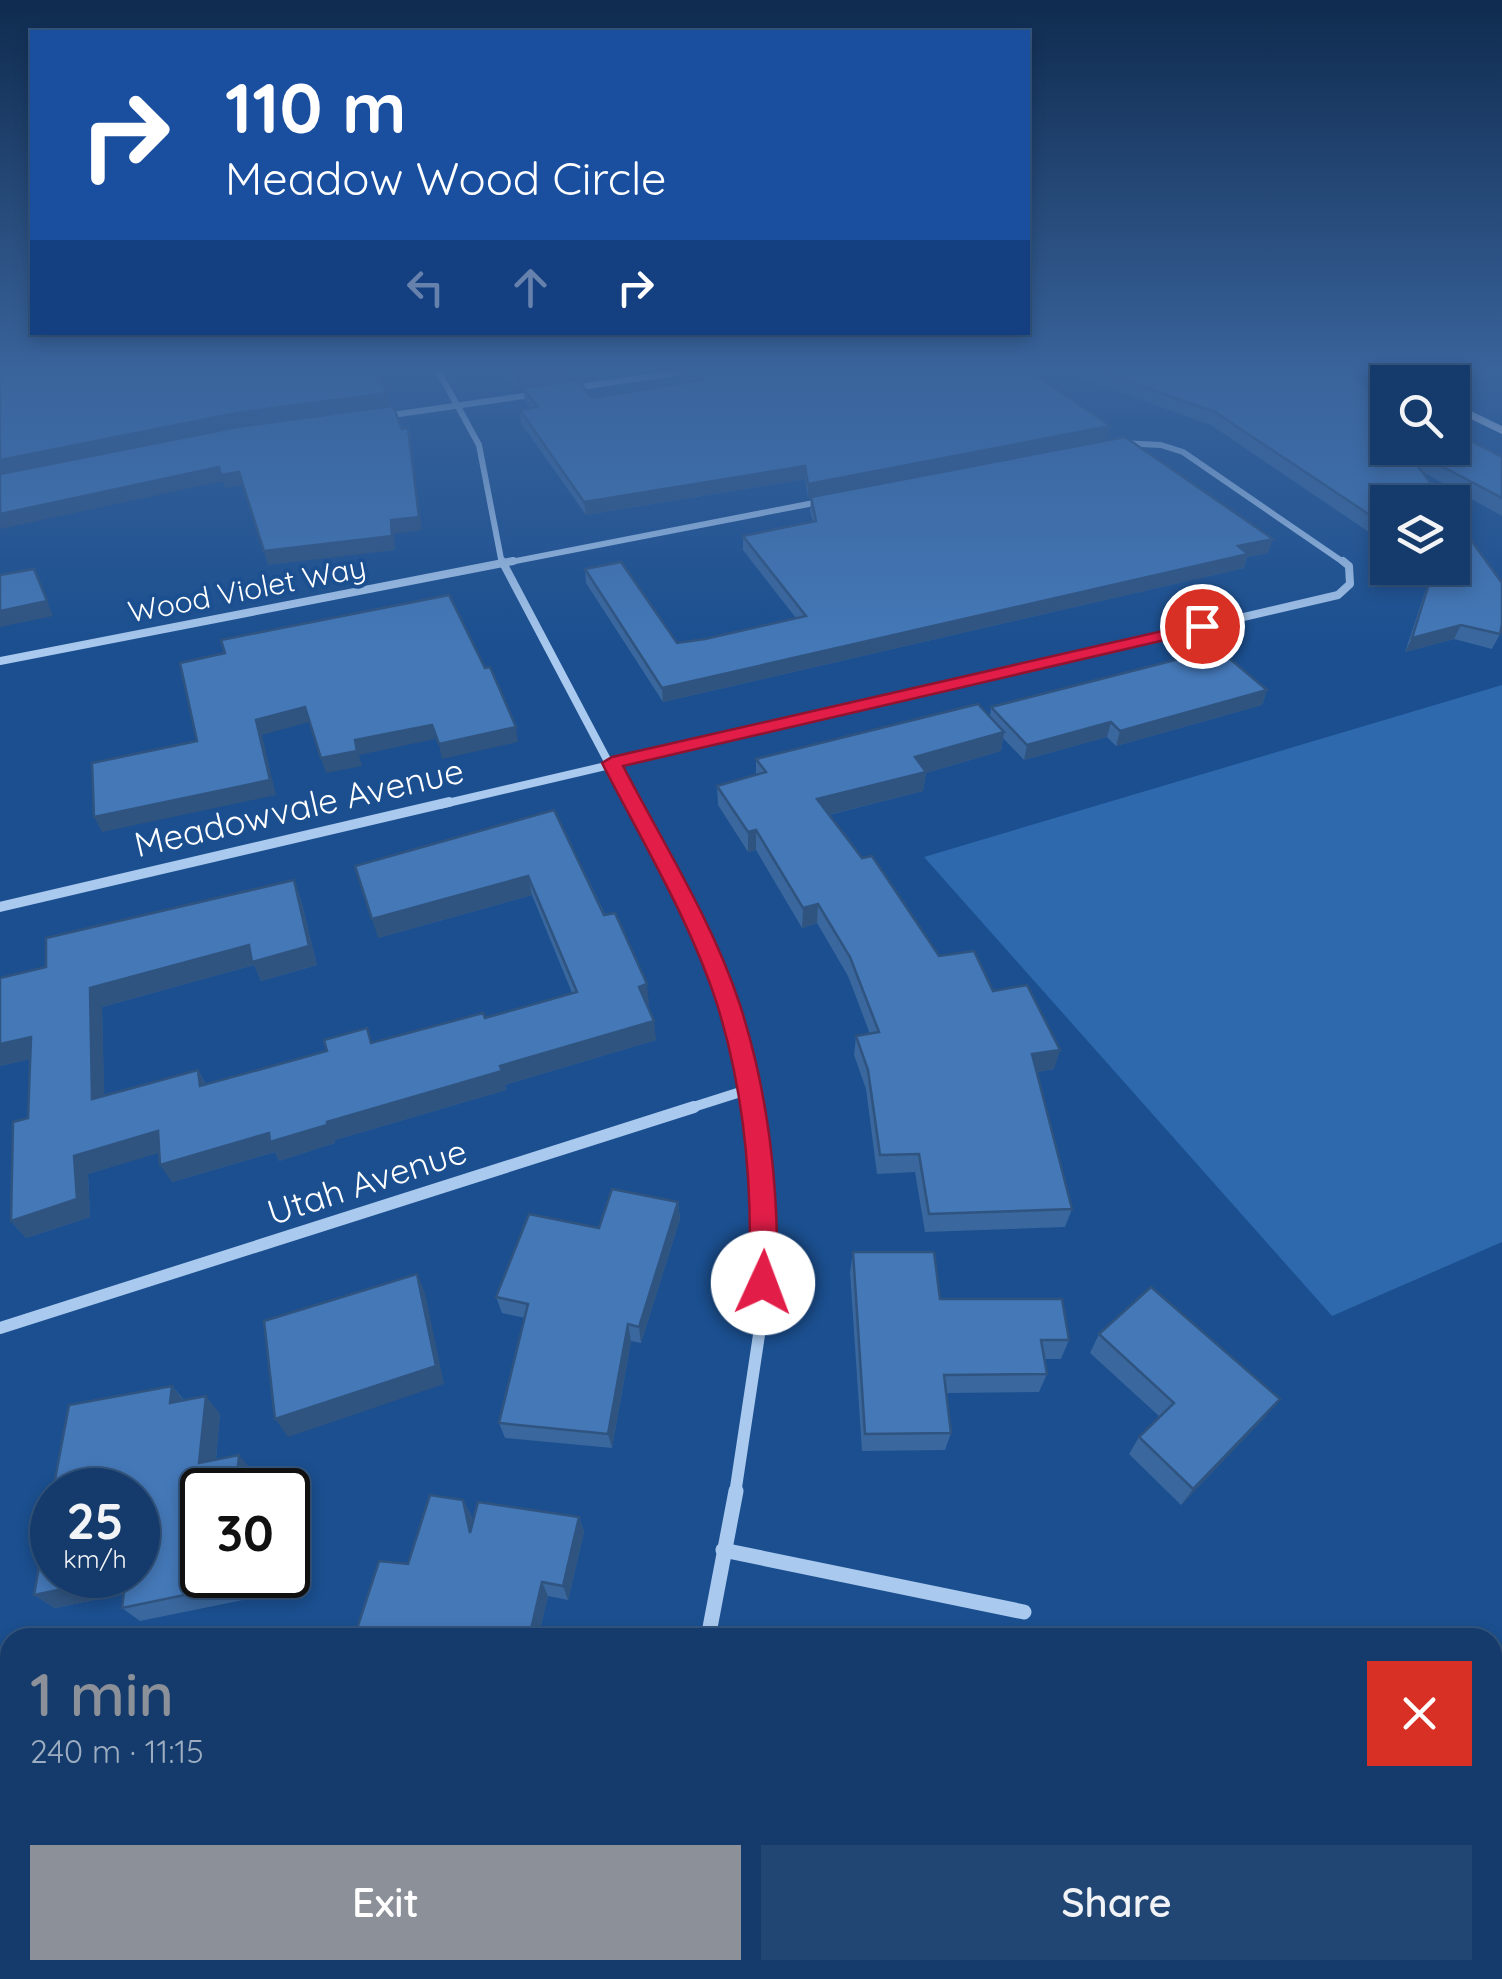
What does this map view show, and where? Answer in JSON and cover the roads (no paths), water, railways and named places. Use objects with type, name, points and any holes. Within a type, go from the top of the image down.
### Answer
[{"type":"street","points":[[483,464],[502,563],[612,763],[698,931],[728,1004],[750,1089],[765,1219],[762,1315],[749,1422],[710,1628]]},
{"type":"street","name":"Meadowvale Avenue","points":[[0,908],[1338,595],[1350,584],[1350,566],[1201,464]]},
{"type":"street","name":"Wood Violet Way","points":[[0,661],[834,499]]},
{"type":"street","name":"Utah Avenue","points":[[0,1328],[750,1089]]},
{"type":"street","points":[[722,1550],[1024,1612]]}]
